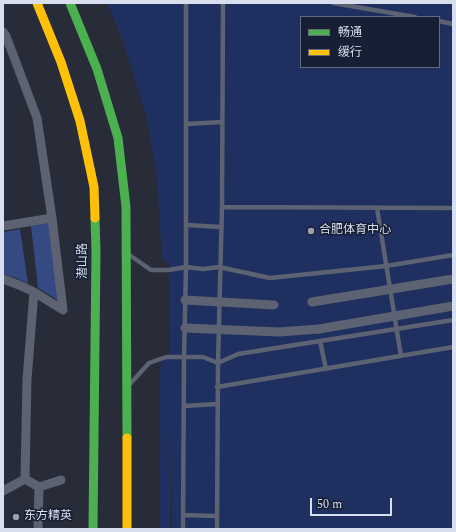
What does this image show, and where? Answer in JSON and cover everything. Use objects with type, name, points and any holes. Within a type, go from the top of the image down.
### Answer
[{"type":"main road","name":"潜山路","points":[[37,3],[61,62],[80,121],[94,187],[96,251],[93,527]]},
{"type":"main road","points":[[70,3],[97,69],[118,138],[126,207],[127,529]]},
{"type":"street","points":[[3,32],[6,36],[38,118],[63,310],[34,292],[3,279]]},
{"type":"street","points":[[3,226],[52,218]]},
{"type":"street","points":[[312,302],[453,278]]},
{"type":"street","points":[[25,479],[26,380],[34,292]]},
{"type":"street","points":[[185,300],[274,304]]},
{"type":"street","points":[[184,328],[279,332],[319,329],[453,306]]},
{"type":"street","points":[[25,479],[38,487],[61,480]]},
{"type":"street","points":[[3,491],[25,479]]},
{"type":"street","points":[[38,487],[38,529]]},
{"type":"lane","points":[[183,529],[184,328],[186,267],[186,3]]},
{"type":"lane","points":[[217,529],[217,404],[222,207],[223,3]]},
{"type":"lane","points":[[333,3],[409,16]]},
{"type":"lane","points":[[440,21],[453,24]]},
{"type":"lane","points":[[186,124],[222,122]]},
{"type":"lane","points":[[222,207],[453,208]]},
{"type":"lane","points":[[376,208],[401,356]]},
{"type":"lane","points":[[186,225],[221,227]]},
{"type":"lane","points":[[127,253],[151,270],[169,270],[186,267],[203,269],[220,267],[270,278],[386,266],[453,255]]},
{"type":"lane","points":[[127,386],[149,363],[166,357],[203,357],[218,363],[238,354],[453,320]]},
{"type":"lane","points":[[320,342],[326,369]]},
{"type":"lane","points":[[218,387],[453,347]]},
{"type":"lane","points":[[184,406],[217,404]]},
{"type":"lane","points":[[183,515],[217,516]]},
{"type":"shaded area","name":"合肥体育中心","points":[[107,3],[453,3],[453,529],[172,529],[170,426],[170,529],[160,529],[160,368],[164,357],[170,357],[169,262],[165,262],[162,257],[157,178],[147,119],[124,44]]},
{"type":"shaded area","points":[[49,223],[59,301],[38,288],[31,226]]},
{"type":"shaded area","points":[[20,229],[28,284],[19,279],[3,274],[3,232]]},
{"type":"traffic: fast","points":[[70,3],[97,69],[118,138],[126,207],[127,438]]},
{"type":"traffic: fast","points":[[93,529],[96,251],[95,218]]},
{"type":"traffic: slow","points":[[37,3],[61,62],[80,121],[94,187],[95,218]]},
{"type":"traffic: slow","points":[[127,438],[127,529]]},
{"type":"place","name":"合肥体育中心","points":[[311,231]]},
{"type":"place","name":"东方精英","points":[[16,517]]}]
